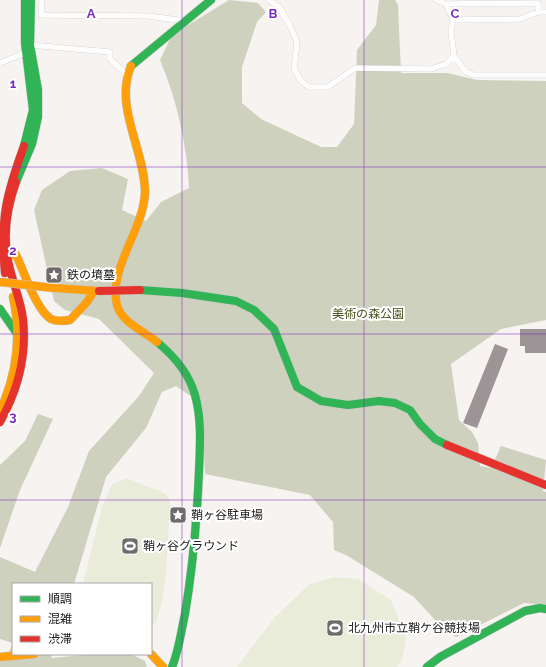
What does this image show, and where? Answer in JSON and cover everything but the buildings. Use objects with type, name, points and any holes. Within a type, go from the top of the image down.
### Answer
[{"type":"street","points":[[0,411],[12,385],[18,335],[15,304],[2,263],[6,224],[9,204],[31,148],[38,117],[37,82],[24,30],[25,0]]},
{"type":"street","points":[[29,50],[31,0]]},
{"type":"street","points":[[42,0],[40,17],[148,16],[186,21]]},
{"type":"street","points":[[172,667],[176,658],[194,558],[200,444],[198,415],[196,398],[185,372],[149,335],[121,315],[117,305],[116,291],[140,218],[144,199],[142,170],[125,104],[127,75],[131,65],[211,0]]},
{"type":"street","points":[[270,0],[279,7],[290,26],[297,42],[294,69],[301,81],[309,87],[328,87],[355,68],[431,69],[446,64],[454,56]]},
{"type":"street","points":[[436,0],[446,4],[538,3],[538,12]]},
{"type":"street","points":[[446,4],[453,20],[451,32],[454,56],[465,71],[473,75],[546,75]]},
{"type":"street","points":[[453,20],[520,19],[538,12],[546,12]]},
{"type":"street","points":[[0,63],[29,50],[110,52],[110,59],[127,75]]},
{"type":"street","points":[[3,253],[16,255],[48,317],[59,321],[70,320],[96,291]]},
{"type":"street","points":[[0,422],[17,387],[23,353],[24,335],[20,304],[8,262],[3,253]]},
{"type":"street","points":[[0,282],[96,291],[140,290],[182,293],[236,301],[254,310],[274,329],[297,387],[307,394],[321,401],[348,405],[379,401],[395,403],[410,410],[430,434],[449,446],[546,485]]},
{"type":"street","points":[[1,313],[18,335]]},
{"type":"street","points":[[427,667],[440,657],[525,611],[540,608],[546,609]]},
{"type":"street","points":[[0,658],[26,655]]},
{"type":"street","points":[[152,655],[163,667]]},
{"type":"green space","name":"美術の森公園","points":[[229,0],[258,3],[266,12],[257,22],[242,67],[242,103],[261,119],[321,147],[337,147],[354,124],[357,50],[376,25],[379,0],[395,0],[398,5],[401,73],[447,73],[477,80],[546,81],[546,320],[501,329],[451,364],[459,420],[472,432],[478,443],[480,466],[491,468],[501,446],[546,460],[543,491],[546,492],[546,605],[524,603],[456,637],[435,620],[414,597],[346,555],[334,550],[333,522],[310,495],[205,474],[202,404],[176,386],[162,392],[146,428],[106,477],[74,583],[12,583],[12,643],[0,639],[0,557],[35,572],[68,507],[89,451],[139,396],[154,373],[99,319],[65,310],[54,301],[34,210],[42,190],[70,171],[102,168],[128,179],[122,210],[146,221],[161,202],[189,188],[186,155],[180,123],[160,60],[172,35]]},
{"type":"green space","points":[[38,414],[53,419],[20,490],[0,548],[0,465],[25,441]]},
{"type":"green space","name":"鞘ヶ谷グラウンド","points":[[126,478],[164,493],[170,500],[167,564],[163,598],[155,623],[152,624],[152,583],[83,583],[102,507],[112,484]]},
{"type":"green space","name":"北九州市立鞘ケ谷競技場","points":[[335,577],[358,579],[391,600],[406,638],[402,660],[397,667],[237,667],[275,617],[310,584]]},
{"type":"green space","points":[[12,645],[12,655],[50,655],[52,658],[84,655],[133,655],[145,661],[147,667],[0,667],[0,661],[5,661]]},
{"type":"traffic: fast","points":[[24,146],[33,110],[25,43],[25,0]]},
{"type":"traffic: fast","points":[[16,182],[32,144],[38,117],[38,90],[30,45],[31,0]]},
{"type":"traffic: fast","points":[[131,66],[211,0]]},
{"type":"traffic: fast","points":[[140,290],[182,293],[236,301],[254,310],[274,329],[297,387],[321,401],[348,405],[379,401],[395,403],[410,410],[420,424],[435,439],[447,445]]},
{"type":"traffic: fast","points":[[0,309],[18,335]]},
{"type":"traffic: fast","points":[[157,342],[175,359],[189,379],[195,395],[200,423],[196,525],[188,596],[178,648],[172,667]]},
{"type":"traffic: fast","points":[[427,667],[440,657],[525,611],[540,608],[546,609]]},
{"type":"traffic: slow","points":[[131,66],[127,81],[126,97],[131,128],[140,159],[145,191],[139,219],[122,262],[118,277],[116,291],[117,305],[119,311],[128,321],[157,342]]},
{"type":"traffic: slow","points":[[7,253],[16,255],[35,299],[40,307],[53,320],[70,320],[87,302],[94,291]]},
{"type":"traffic: slow","points":[[0,282],[54,288]]},
{"type":"traffic: slow","points":[[54,288],[98,291]]},
{"type":"traffic: slow","points":[[0,411],[6,397],[14,369],[16,355],[17,326],[13,297]]},
{"type":"traffic: slow","points":[[0,657],[23,655]]},
{"type":"traffic: slow","points":[[152,655],[163,667]]},
{"type":"traffic: jam","points":[[5,273],[3,238],[6,208],[13,179],[24,146]]},
{"type":"traffic: jam","points":[[0,422],[12,398],[20,372],[24,346],[22,313],[10,269],[6,247],[6,225],[16,182]]},
{"type":"traffic: jam","points":[[99,291],[140,290]]},
{"type":"traffic: jam","points":[[447,445],[546,485]]},
{"type":"place","name":"鉄の墳墓","points":[[54,275]]},
{"type":"place","name":"鞘ヶ谷駐車場","points":[[178,515]]},
{"type":"place","name":"鞘ヶ谷グラウンド","points":[[130,546]]},
{"type":"place","name":"北九州市立鞘ケ谷競技場","points":[[335,628]]}]
